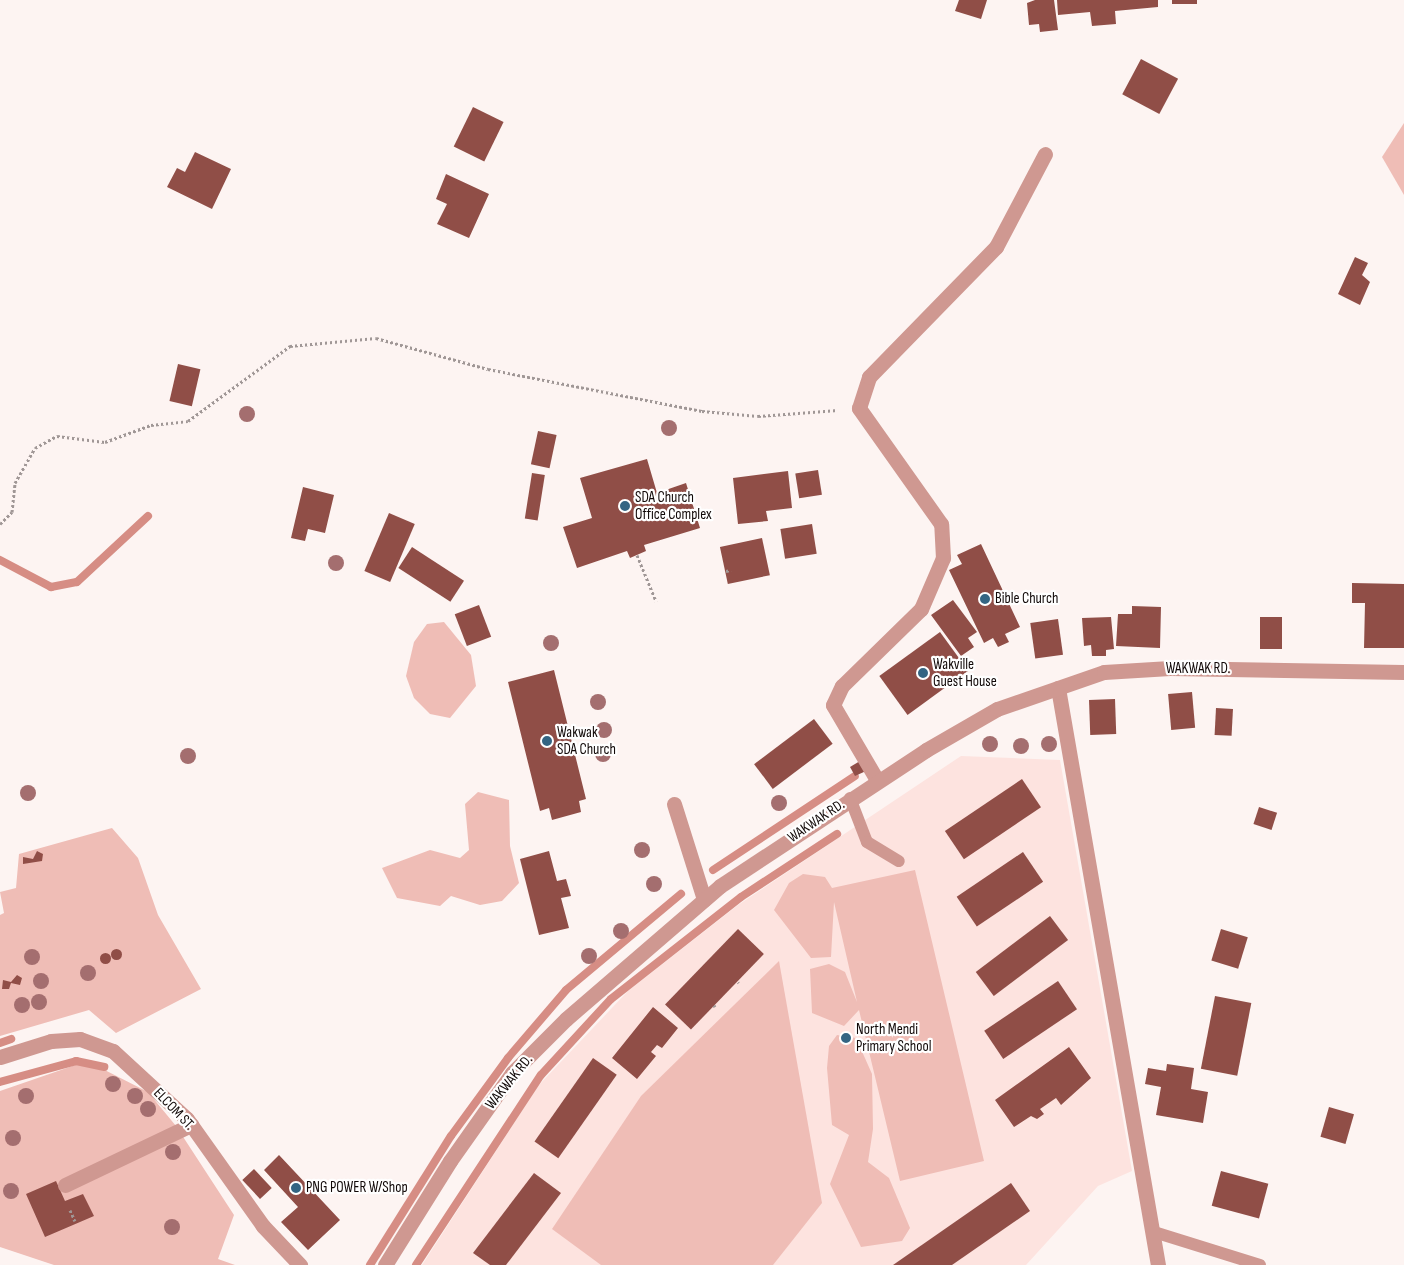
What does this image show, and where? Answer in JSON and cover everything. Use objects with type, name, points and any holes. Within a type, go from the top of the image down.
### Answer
[{"type":"street","points":[[876,780],[833,705],[842,686],[921,609],[943,558],[941,524],[859,408],[869,377],[996,247],[1045,154]]},
{"type":"street","name":"WAKWAK RD.","points":[[385,1265],[512,1073],[566,1019],[704,899],[876,780],[997,709],[1104,672],[1170,668],[1404,672]]},
{"type":"street","points":[[1058,688],[1124,1056],[1134,1144],[1154,1232],[1158,1265]]},
{"type":"street","points":[[674,804],[704,899]]},
{"type":"street","name":"ELCOM ST.","points":[[0,1057],[52,1041],[80,1039],[113,1051],[191,1125],[263,1226],[300,1265]]},
{"type":"street","points":[[64,1185],[191,1125]]},
{"type":"lane","points":[[850,798],[867,842],[899,861]]},
{"type":"lane","points":[[1154,1232],[1260,1265]]},
{"type":"path","points":[[0,524],[12,512],[15,484],[36,448],[58,436],[105,442],[151,425],[188,421],[290,346],[376,338],[488,369],[702,411],[758,416],[859,408]]},
{"type":"path","points":[[637,555],[656,601]]},
{"type":"path","points":[[726,571],[731,570]]},
{"type":"path","points":[[70,1210],[75,1221]]},
{"type":"shaded area","points":[[1404,123],[1404,195],[1382,157]]},
{"type":"shaded area","points":[[444,622],[471,655],[476,686],[450,718],[430,714],[414,698],[406,676],[414,642],[427,624]]},
{"type":"shaded area","name":"North Mendi Primary School","points":[[961,756],[1060,760],[1132,1171],[1098,1186],[1026,1265],[422,1265],[538,1086],[628,991],[738,905]]},
{"type":"shaded area","points":[[478,792],[509,800],[510,846],[519,883],[502,901],[480,905],[451,896],[440,906],[397,898],[382,868],[430,850],[460,858],[469,850],[465,804]]},
{"type":"shaded area","points":[[112,828],[138,858],[158,915],[201,989],[116,1033],[89,1010],[0,1036],[0,915],[4,913],[0,892],[16,888],[19,854]]},
{"type":"shaded area","points":[[915,870],[984,1161],[900,1181],[859,1010],[844,1026],[812,1013],[810,969],[829,964],[845,972],[857,1002],[834,902],[831,957],[811,958],[774,910],[789,883],[803,874],[825,877],[832,888]]},
{"type":"shaded area","points":[[779,961],[822,1203],[773,1265],[601,1265],[552,1229],[641,1096]]},
{"type":"shaded area","points":[[837,1035],[856,1038],[872,1074],[873,1129],[868,1162],[889,1178],[910,1228],[902,1241],[861,1247],[830,1184],[849,1135],[832,1125],[827,1068],[829,1046]]},
{"type":"shaded area","points":[[87,1061],[148,1092],[176,1126],[234,1215],[218,1259],[235,1265],[54,1265],[0,1247],[0,1091]]},
{"type":"building","points":[[959,0],[987,0],[981,19],[955,11]]},
{"type":"building","points":[[1035,0],[1054,0],[1058,30],[1040,32],[1039,24],[1029,25],[1027,3]]},
{"type":"building","points":[[1057,0],[1158,0],[1158,7],[1115,11],[1116,24],[1092,26],[1090,12],[1058,15]]},
{"type":"building","points":[[1172,0],[1197,0],[1197,4],[1172,4]]},
{"type":"building","points":[[1141,59],[1178,79],[1159,114],[1122,94]]},
{"type":"building","points":[[473,107],[504,122],[484,161],[454,147]]},
{"type":"building","points":[[195,152],[231,169],[212,209],[167,187],[177,168],[185,172]]},
{"type":"building","points":[[446,174],[489,194],[469,238],[437,224],[447,204],[436,199]]},
{"type":"building","points":[[1355,257],[1368,263],[1362,275],[1370,282],[1360,305],[1338,294]]},
{"type":"building","points":[[178,364],[200,369],[192,406],[169,401]]},
{"type":"building","points":[[538,431],[557,435],[550,468],[531,464]]},
{"type":"building","name":"SDA Church Office Complex","points":[[647,459],[657,493],[686,483],[700,528],[644,545],[646,551],[630,558],[627,551],[577,568],[563,527],[592,518],[580,478]]},
{"type":"building","points":[[818,470],[822,495],[799,498],[795,474]]},
{"type":"building","points":[[788,471],[792,508],[766,511],[768,521],[738,524],[733,478]]},
{"type":"building","points":[[532,473],[545,475],[538,520],[525,518]]},
{"type":"building","points":[[303,487],[334,495],[325,533],[308,529],[305,541],[291,538]]},
{"type":"building","points":[[389,513],[415,524],[390,582],[364,571]]},
{"type":"building","points":[[812,524],[817,554],[785,559],[780,529]]},
{"type":"building","points":[[762,538],[770,575],[728,584],[720,547]]},
{"type":"building","name":"Bible Church","points":[[981,544],[1020,627],[1005,634],[1009,642],[998,647],[993,638],[984,643],[949,570],[962,564],[957,555]]},
{"type":"building","points":[[412,547],[464,581],[450,602],[398,568]]},
{"type":"building","points":[[1352,583],[1404,584],[1404,648],[1364,648],[1365,603],[1352,603]]},
{"type":"building","points":[[953,600],[977,632],[968,638],[974,647],[961,656],[931,615]]},
{"type":"building","points":[[479,605],[491,637],[467,646],[455,614]]},
{"type":"building","points":[[1132,606],[1161,607],[1160,648],[1116,646],[1118,614],[1132,614]]},
{"type":"building","points":[[1111,617],[1114,649],[1106,650],[1106,656],[1092,656],[1091,645],[1084,646],[1082,618]]},
{"type":"building","points":[[1260,617],[1282,617],[1282,649],[1260,649]]},
{"type":"building","points":[[1058,619],[1063,655],[1035,659],[1030,623]]},
{"type":"building","name":"Wakville Guest House","points":[[940,632],[968,671],[908,715],[879,676]]},
{"type":"building","name":"Wakwak SDA Church","points":[[554,670],[586,799],[579,801],[581,812],[552,820],[549,808],[540,811],[508,682]]},
{"type":"building","points":[[1192,692],[1195,728],[1171,730],[1168,694]]},
{"type":"building","points":[[1115,699],[1116,734],[1090,735],[1089,700]]},
{"type":"building","points":[[1216,708],[1233,709],[1232,736],[1215,735]]},
{"type":"building","points":[[814,719],[833,744],[773,789],[754,764]]},
{"type":"building","points":[[860,761],[866,771],[855,776],[850,767]]},
{"type":"building","points":[[1022,779],[1041,807],[964,859],[945,831]]},
{"type":"building","points":[[1259,807],[1277,813],[1272,830],[1253,824]]},
{"type":"building","points":[[37,851],[43,854],[42,861],[23,864],[23,857],[33,859]]},
{"type":"building","points":[[549,851],[557,881],[566,879],[571,896],[561,898],[569,928],[539,935],[520,859]]},
{"type":"building","points":[[1023,852],[1043,882],[977,927],[957,897]]},
{"type":"building","points":[[1050,916],[1068,940],[994,996],[976,972]]},
{"type":"building","points":[[738,929],[764,954],[691,1030],[665,1005]]},
{"type":"building","points":[[1221,929],[1248,937],[1238,969],[1211,961]]},
{"type":"building","points":[[116,948],[122,954],[116,960],[110,954]]},
{"type":"building","points":[[105,952],[111,958],[105,964],[99,958]]},
{"type":"building","points":[[17,975],[22,978],[20,985],[11,983],[9,989],[2,989],[3,980],[11,982]]},
{"type":"building","points":[[1058,981],[1077,1009],[1003,1059],[984,1031]]},
{"type":"building","points":[[1215,996],[1251,1003],[1237,1076],[1201,1069]]},
{"type":"building","points":[[653,1007],[678,1028],[662,1048],[657,1045],[651,1052],[656,1056],[637,1079],[612,1058]]},
{"type":"building","points":[[1069,1047],[1091,1078],[1061,1105],[1056,1098],[1040,1109],[1044,1114],[1037,1119],[1031,1116],[1014,1127],[995,1100]]},
{"type":"building","points":[[593,1058],[617,1075],[558,1158],[534,1142]]},
{"type":"building","points":[[1167,1064],[1194,1068],[1191,1089],[1208,1092],[1203,1123],[1156,1115],[1161,1087],[1145,1084],[1148,1068],[1166,1071]]},
{"type":"building","points":[[1329,1107],[1354,1114],[1345,1144],[1320,1137]]},
{"type":"building","name":"PNG POWER W/Shop","points":[[279,1155],[340,1220],[308,1250],[281,1222],[298,1207],[264,1170]]},
{"type":"building","points":[[254,1169],[272,1188],[260,1199],[242,1180]]},
{"type":"building","points":[[1221,1171],[1268,1184],[1259,1218],[1212,1206]]},
{"type":"building","points":[[534,1173],[561,1193],[506,1265],[490,1265],[473,1253]]},
{"type":"building","points":[[56,1181],[65,1201],[83,1194],[94,1216],[45,1237],[26,1194]]},
{"type":"building","points":[[1011,1183],[1030,1211],[952,1265],[893,1265]]},
{"type":"waterway","points":[[0,560],[51,587],[77,582],[148,516]]},
{"type":"waterway","points":[[713,870],[855,776]]},
{"type":"waterway","points":[[416,1265],[541,1075],[611,999],[741,897],[837,834]]},
{"type":"waterway","points":[[370,1265],[451,1136],[508,1058],[566,990],[681,894]]},
{"type":"waterway","points":[[0,1043],[11,1039]]},
{"type":"waterway","points":[[0,1082],[76,1061],[104,1067]]},
{"type":"place","name":"SDA Church Office Complex","points":[[625,506]]},
{"type":"place","name":"Bible Church","points":[[985,599]]},
{"type":"place","name":"Wakville Guest House","points":[[923,673]]},
{"type":"place","name":"Wakwak SDA Church","points":[[547,741]]},
{"type":"place","name":"North Mendi Primary School","points":[[846,1038]]},
{"type":"place","name":"PNG POWER W/Shop","points":[[296,1188]]}]
